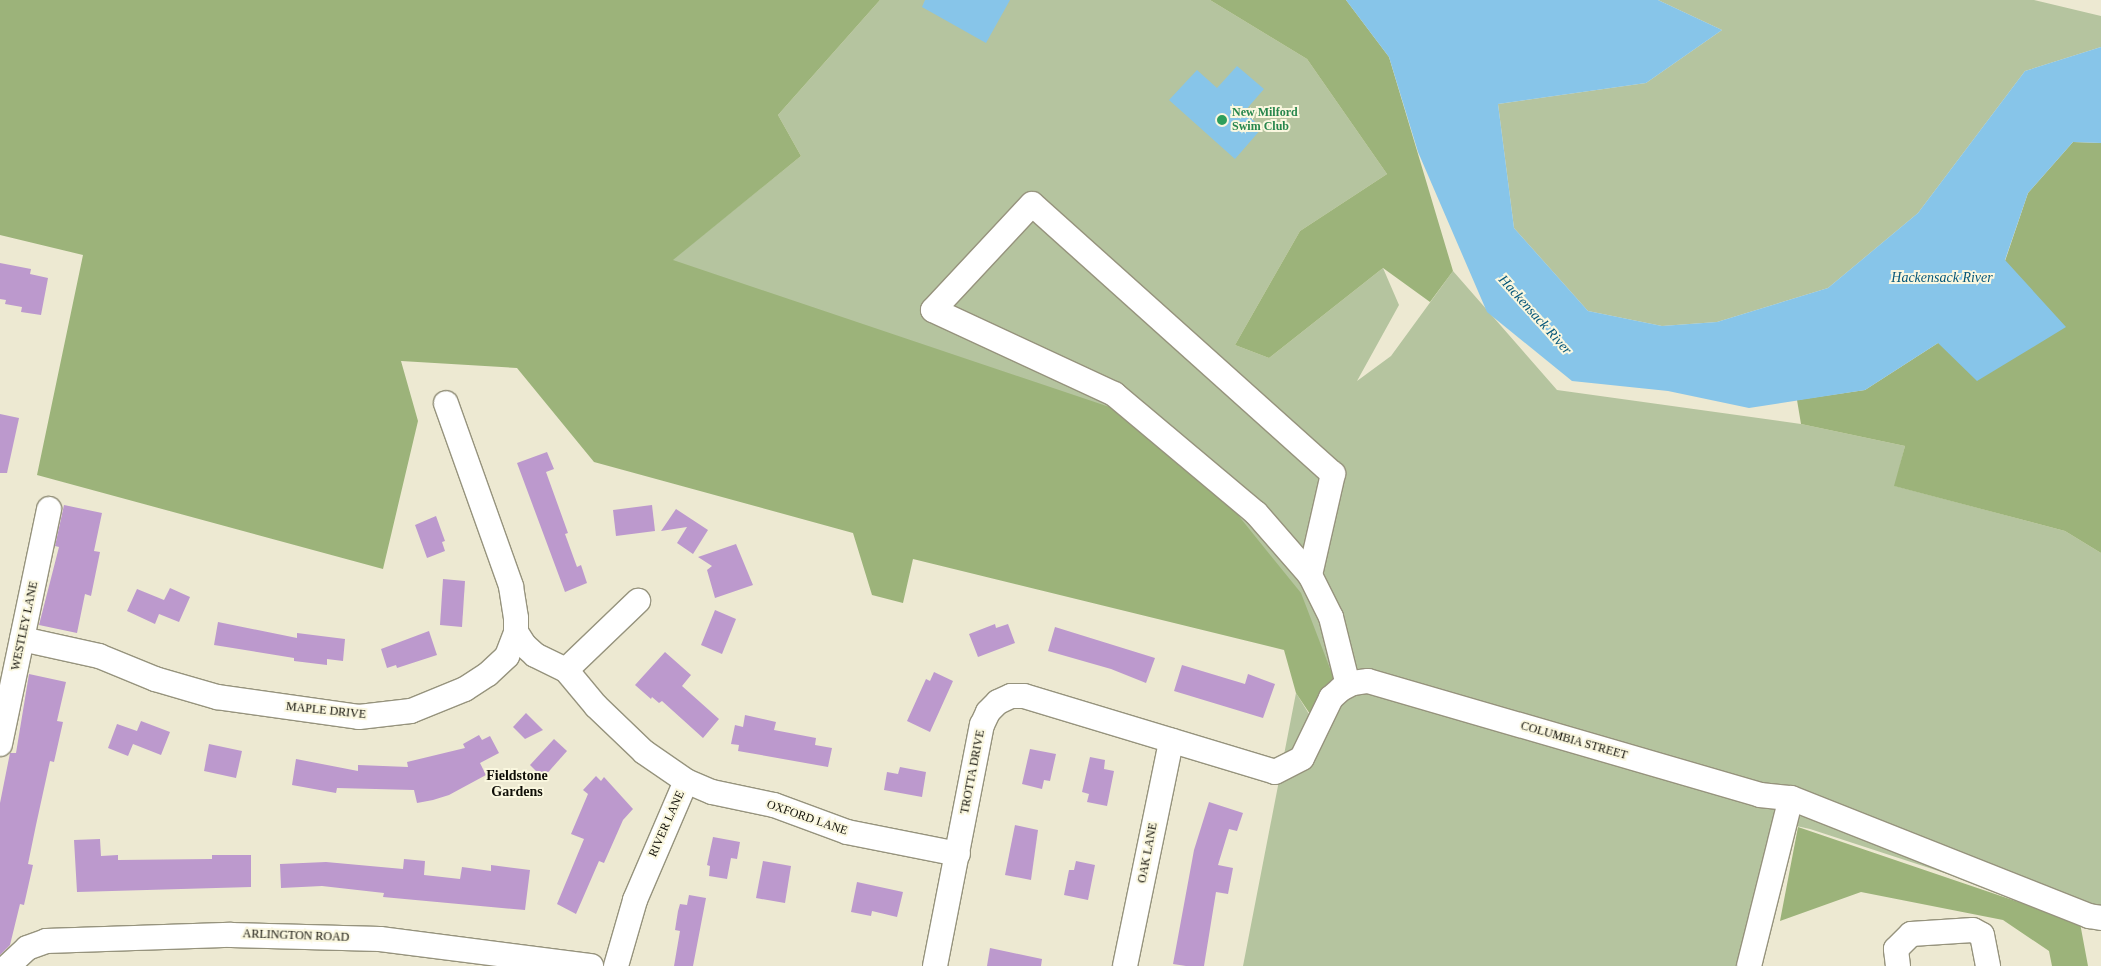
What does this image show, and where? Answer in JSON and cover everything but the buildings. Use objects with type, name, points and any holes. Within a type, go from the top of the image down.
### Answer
[{"type":"street","points":[[1171,741],[1265,770],[1284,770],[1302,758],[1331,698],[1348,685],[1331,617],[1310,575],[1256,513],[1114,394],[933,310],[1032,204],[1333,474],[1310,575]]},
{"type":"street","name":"MAPLE DRIVE","points":[[22,639],[99,656],[155,678],[216,697],[359,716],[411,711],[465,688],[488,674],[507,656],[516,632],[515,602],[446,403]]},
{"type":"street","name":"WESTLEY LANE","points":[[0,744],[49,509]]},
{"type":"street","points":[[516,632],[524,645],[536,654],[566,670],[638,601]]},
{"type":"street","name":"RIVER LANE","points":[[566,670],[596,706],[623,732],[669,772],[686,781],[635,900],[616,966]]},
{"type":"street","name":"COLUMBIA STREET","points":[[1348,685],[1368,681],[1382,684],[1760,794],[1792,798],[2014,884],[2089,916],[2101,918]]},
{"type":"street","name":"TROTTA DRIVE","points":[[935,966],[982,724],[988,712],[998,702],[1011,696],[1024,696],[1171,741]]},
{"type":"street","name":"OAK LANE","points":[[1125,966],[1171,741]]},
{"type":"street","name":"OXFORD LANE","points":[[686,781],[712,792],[774,805],[847,832],[958,854]]},
{"type":"street","points":[[1749,966],[1792,798]]},
{"type":"street","points":[[1898,966],[1896,949],[1911,934],[1973,930],[1982,935],[1988,966]]},
{"type":"street","name":"ARLINGTON ROAD","points":[[8,966],[26,948],[46,941],[250,935],[380,939],[592,966]]},
{"type":"green space","points":[[0,0],[880,0],[778,115],[801,156],[673,260],[1166,426],[1301,593],[1334,679],[1310,714],[1296,693],[1284,650],[913,559],[903,603],[872,595],[853,533],[594,462],[517,368],[401,361],[418,421],[383,569],[37,475],[83,255],[0,235]]},
{"type":"green space","points":[[880,0],[1210,0],[1307,59],[1387,174],[1300,231],[1235,345],[1269,358],[1383,268],[1399,305],[1357,381],[1391,356],[1453,271],[1557,390],[1801,424],[1905,446],[1895,486],[2065,531],[2101,553],[2101,924],[1810,829],[1773,821],[1736,966],[1243,966],[1296,693],[1309,714],[1334,679],[672,260],[801,156],[778,115]]},
{"type":"green space","points":[[1210,0],[1346,0],[1389,57],[1453,271],[1430,302],[1383,268],[1269,358],[1235,345],[1300,231],[1387,174],[1307,59]]},
{"type":"green space","points":[[1658,0],[2034,0],[2101,16],[2101,47],[2025,71],[1918,213],[1828,288],[1717,322],[1662,326],[1588,311],[1514,228],[1498,104],[1646,83],[1722,30]]},
{"type":"green space","points":[[2073,142],[2101,143],[2101,553],[2065,531],[1894,486],[1905,446],[1801,424],[1797,400],[1865,390],[1938,343],[2065,327],[2005,261],[2028,193]]},
{"type":"green space","points":[[1798,827],[2080,923],[2088,966],[2052,966],[2049,951],[2003,920],[1861,892],[1780,921]]},
{"type":"water","points":[[925,0],[1010,0],[986,43],[922,7]]},
{"type":"water","name":"Hackensack River","points":[[1346,0],[1658,0],[1722,30],[1646,83],[1498,104],[1514,228],[1588,311],[1662,326],[1717,322],[1828,288],[1918,213],[2025,71],[2101,47],[2101,143],[2073,142],[2028,193],[2005,260],[2066,327],[1977,381],[1938,343],[1865,390],[1749,408],[1668,391],[1572,381],[1487,312],[1418,152],[1389,57]]},
{"type":"water","name":"New Milford Swim Club","points":[[1237,66],[1264,89],[1244,112],[1262,128],[1235,159],[1169,100],[1197,70],[1217,88]]},
{"type":"place","name":"New Milford Swim Club","points":[[1222,120]]},
{"type":"district","name":"Fieldstone Gardens","points":[[517,784]]}]
